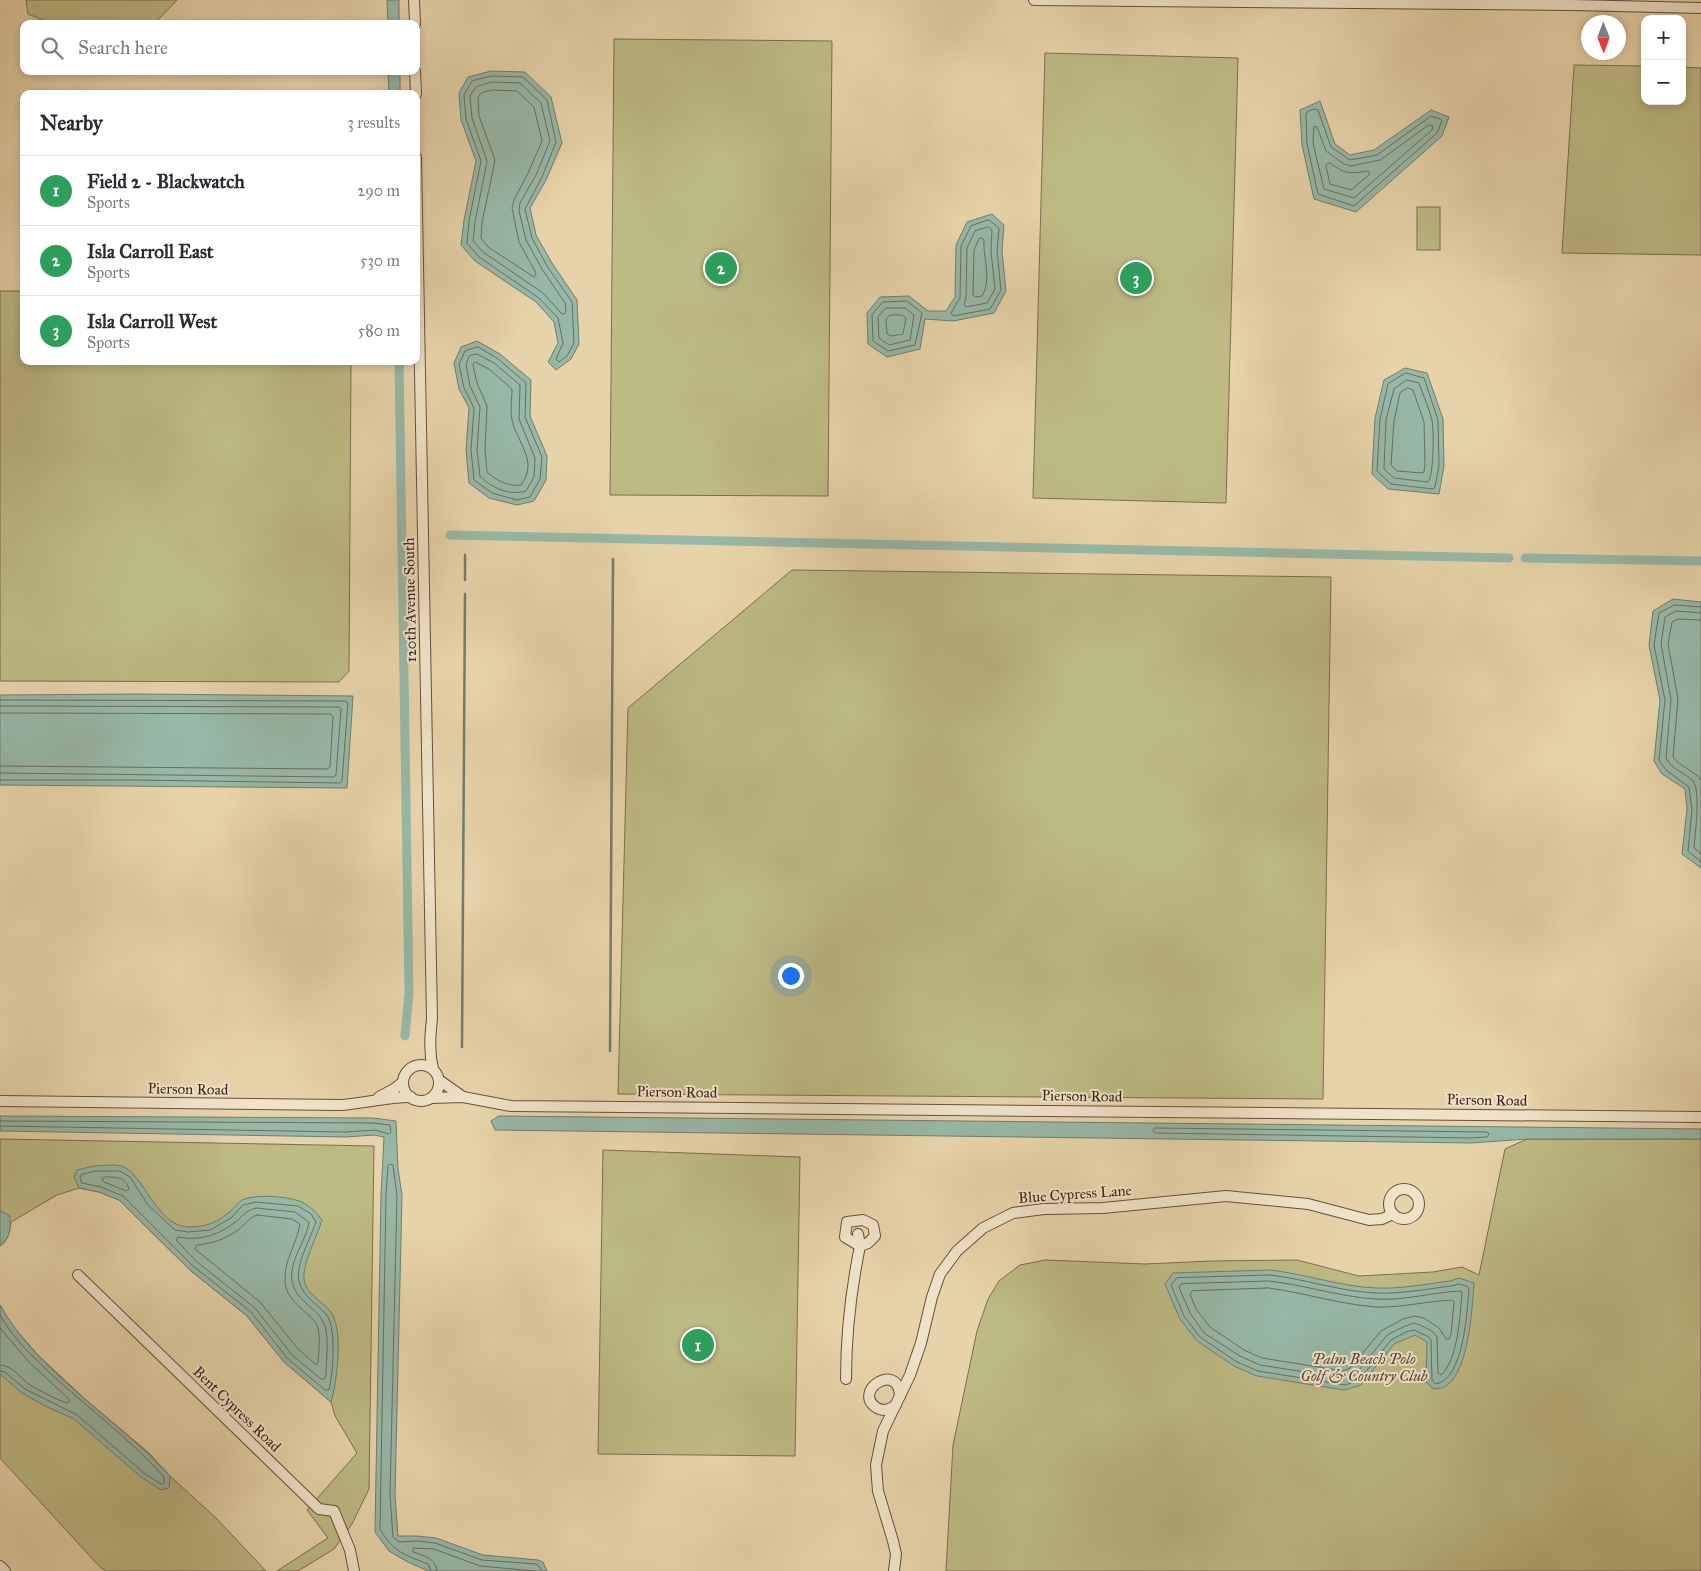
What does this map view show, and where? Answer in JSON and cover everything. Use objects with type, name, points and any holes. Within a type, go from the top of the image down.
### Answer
[{"type":"street","points":[[414,0],[415,20]]},
{"type":"street","points":[[1034,0],[1701,8]]},
{"type":"street","points":[[415,75],[416,90]]},
{"type":"street","name":"120th Avenue South","points":[[420,365],[432,1000],[430,1056],[433,1069]]},
{"type":"street","name":"120th Avenue South","points":[[418,1065],[430,1041]]},
{"type":"street","points":[[418,1065],[428,1066],[433,1069],[439,1080],[439,1087],[436,1093],[431,1098],[423,1101],[411,1097],[405,1090],[403,1082],[406,1073],[418,1065]]},
{"type":"street","name":"Pierson Road","points":[[439,1080],[463,1097]]},
{"type":"street","name":"Pierson Road","points":[[0,1102],[342,1105],[374,1099],[403,1082]]},
{"type":"street","name":"Pierson Road","points":[[374,1099],[411,1097]]},
{"type":"street","name":"Pierson Road","points":[[431,1098],[463,1097],[511,1106],[1701,1116]]},
{"type":"street","name":"Blue Cypress Lane","points":[[894,1571],[896,1554],[878,1491],[876,1465],[883,1431],[910,1375],[921,1344],[932,1297],[940,1274],[957,1251],[984,1228],[1013,1213],[1044,1209],[1103,1208],[1226,1196],[1308,1204],[1369,1220],[1382,1219],[1393,1214]]},
{"type":"street","points":[[846,1379],[846,1339],[860,1246],[858,1234]]},
{"type":"street","name":"Bent Cypress Road","points":[[78,1275],[319,1509],[334,1511],[350,1550],[354,1571]]},
{"type":"street","points":[[0,1566],[4,1571]]},
{"type":"green space","points":[[26,0],[177,0],[158,20],[42,20],[28,14]]},
{"type":"green space","points":[[614,39],[832,41],[828,496],[610,495]]},
{"type":"green space","points":[[1045,53],[1238,58],[1226,503],[1033,498]]},
{"type":"green space","points":[[1574,65],[1641,66],[1641,105],[1686,105],[1686,67],[1701,68],[1701,255],[1562,253]]},
{"type":"green space","points":[[1417,207],[1440,207],[1440,250],[1417,250]]},
{"type":"green space","points":[[0,291],[20,291],[20,365],[351,365],[349,671],[339,682],[0,681]]},
{"type":"green space","points":[[792,570],[1331,577],[1323,1099],[618,1094],[628,708]]},
{"type":"green space","points":[[0,1139],[374,1146],[369,1489],[352,1524],[334,1549],[298,1571],[277,1571],[328,1538],[307,1510],[357,1453],[335,1416],[331,1402],[284,1362],[247,1316],[190,1270],[119,1200],[99,1192],[79,1188],[57,1195],[11,1222],[7,1239],[0,1246]]},
{"type":"green space","name":"Palm Beach Polo Golf & Country Club","points":[[1527,1139],[1701,1139],[1701,1571],[946,1571],[953,1445],[977,1331],[988,1299],[999,1281],[1020,1265],[1045,1260],[1145,1264],[1297,1260],[1359,1276],[1433,1272],[1462,1267],[1479,1275],[1505,1149]]},
{"type":"green space","points":[[603,1150],[800,1157],[795,1456],[598,1454]]},
{"type":"green space","points":[[0,1305],[10,1323],[38,1355],[85,1399],[149,1453],[170,1476],[216,1518],[266,1571],[105,1571],[98,1565],[0,1458]]},
{"type":"water","points":[[387,0],[399,0],[399,20],[388,20]]},
{"type":"water","points":[[491,71],[525,72],[551,97],[562,143],[546,180],[530,208],[536,235],[577,300],[579,344],[571,359],[556,370],[548,362],[558,343],[554,322],[536,302],[475,261],[461,245],[476,161],[461,120],[459,93],[468,77]]},
{"type":"water","points":[[388,75],[400,75],[400,90],[389,90]]},
{"type":"water","points":[[1320,101],[1335,144],[1350,155],[1374,150],[1431,110],[1449,117],[1442,136],[1356,212],[1314,199],[1302,145],[1300,110]]},
{"type":"water","points":[[992,214],[1004,225],[1002,251],[1006,291],[994,313],[953,321],[925,319],[920,349],[887,357],[868,344],[867,313],[880,297],[909,296],[928,311],[946,311],[955,297],[956,245],[967,222]]},
{"type":"water","points":[[477,341],[500,354],[531,380],[530,416],[547,456],[546,480],[534,501],[517,505],[489,498],[469,483],[466,450],[469,408],[459,389],[454,363],[461,347]]},
{"type":"water","points":[[1405,368],[1427,373],[1443,419],[1444,466],[1439,494],[1388,489],[1372,474],[1375,418],[1384,380]]},
{"type":"water","points":[[1673,599],[1701,602],[1701,868],[1682,854],[1687,809],[1685,789],[1662,774],[1654,761],[1660,700],[1649,645],[1653,611]]},
{"type":"water","points":[[0,695],[353,696],[347,788],[0,785]]},
{"type":"water","points":[[0,1116],[373,1118],[396,1121],[398,1169],[402,1195],[395,1495],[398,1536],[436,1538],[483,1555],[538,1560],[543,1562],[547,1571],[428,1571],[389,1551],[375,1532],[381,1195],[384,1137],[374,1135],[346,1137],[0,1131]]},
{"type":"water","points":[[499,1116],[1701,1129],[1701,1139],[1527,1139],[1471,1143],[495,1130],[491,1121]]},
{"type":"water","points":[[118,1165],[129,1170],[137,1178],[159,1210],[178,1225],[190,1227],[210,1224],[232,1210],[242,1200],[254,1197],[270,1196],[293,1199],[306,1204],[314,1211],[322,1220],[305,1266],[304,1279],[311,1293],[330,1311],[337,1329],[337,1369],[331,1402],[284,1362],[247,1316],[190,1270],[119,1200],[99,1192],[79,1188],[74,1177],[77,1170],[94,1166]]},
{"type":"water","points":[[0,1211],[9,1215],[10,1224],[8,1236],[0,1246]]},
{"type":"water","points":[[1270,1270],[1350,1285],[1377,1288],[1414,1286],[1459,1278],[1474,1283],[1468,1339],[1460,1367],[1454,1378],[1446,1386],[1437,1389],[1434,1389],[1426,1382],[1427,1342],[1415,1335],[1394,1344],[1361,1385],[1344,1390],[1257,1376],[1234,1366],[1197,1341],[1180,1319],[1165,1284],[1173,1273]]},
{"type":"water","points":[[0,1305],[16,1330],[36,1353],[170,1476],[169,1488],[161,1490],[141,1477],[74,1419],[22,1393],[0,1374]]},
{"type":"waterway","points":[[399,365],[409,993],[405,1036]]},
{"type":"waterway","points":[[450,535],[1509,558]]},
{"type":"waterway","points":[[465,555],[465,580]]},
{"type":"waterway","points":[[1525,558],[1701,561]]},
{"type":"waterway","points":[[610,1051],[613,559]]},
{"type":"waterway","points":[[462,1047],[465,594]]},
{"type":"place","name":"Isla Carroll East","points":[[721,268]]},
{"type":"place","name":"Isla Carroll West","points":[[1136,278]]},
{"type":"place","name":"Field 2 - Blackwatch","points":[[698,1345]]}]
